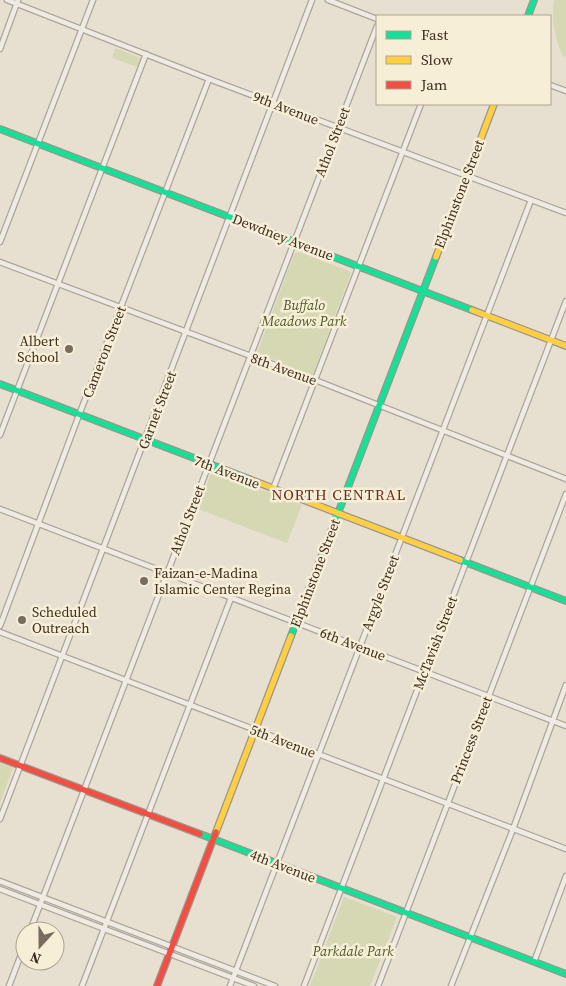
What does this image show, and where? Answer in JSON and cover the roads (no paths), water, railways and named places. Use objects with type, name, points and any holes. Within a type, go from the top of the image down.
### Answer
[{"type":"street","name":"9th Avenue","points":[[7,0],[18,2],[209,79],[566,213]]},
{"type":"street","points":[[0,242],[93,0]]},
{"type":"street","name":"Garnet Street","points":[[0,819],[312,0]]},
{"type":"street","points":[[328,0],[376,19]]},
{"type":"street","points":[[528,15],[534,0]]},
{"type":"street","points":[[0,49],[18,2]]},
{"type":"street","name":"Athol Street","points":[[34,921],[376,29]]},
{"type":"street","points":[[0,435],[146,54]]},
{"type":"street","name":"Cameron Street","points":[[0,626],[79,415],[209,79]]},
{"type":"street","points":[[551,85],[566,91]]},
{"type":"street","points":[[273,489],[421,105]]},
{"type":"street","name":"Elphinstone Street","points":[[157,986],[494,105]]},
{"type":"street","name":"Dewdney Avenue","points":[[0,129],[566,346]]},
{"type":"street","name":"Argyle Street","points":[[230,986],[531,200]]},
{"type":"street","name":"8th Avenue","points":[[0,262],[315,380],[566,479]]},
{"type":"street","name":"McTavish Street","points":[[304,986],[566,301]]},
{"type":"street","name":"7th Avenue","points":[[0,384],[566,601]]},
{"type":"street","name":"Princess Street","points":[[378,986],[446,803],[566,494]]},
{"type":"street","name":"6th Avenue","points":[[0,509],[566,726]]},
{"type":"street","points":[[82,986],[231,598]]},
{"type":"street","name":"5th Avenue","points":[[0,632],[566,849]]},
{"type":"street","points":[[451,986],[513,829],[566,685]]},
{"type":"street","name":"4th Avenue","points":[[0,758],[566,974]]},
{"type":"street","points":[[534,962],[566,876]]},
{"type":"street","points":[[0,881],[275,986]]},
{"type":"street","points":[[0,889],[254,986]]},
{"type":"street","points":[[9,986],[15,970]]},
{"type":"place","name":"Albert School","points":[[69,349]]},
{"type":"place","name":"Faizan-e-Madina Islamic Center Regina","points":[[144,581]]},
{"type":"place","name":"Scheduled Outreach","points":[[22,620]]},
{"type":"district","name":"NORTH CENTRAL","points":[[339,495]]},
{"type":"park label","name":"Buffalo Meadows Park","points":[[304,314]]},
{"type":"park label","name":"Parkdale Park","points":[[353,951]]}]
